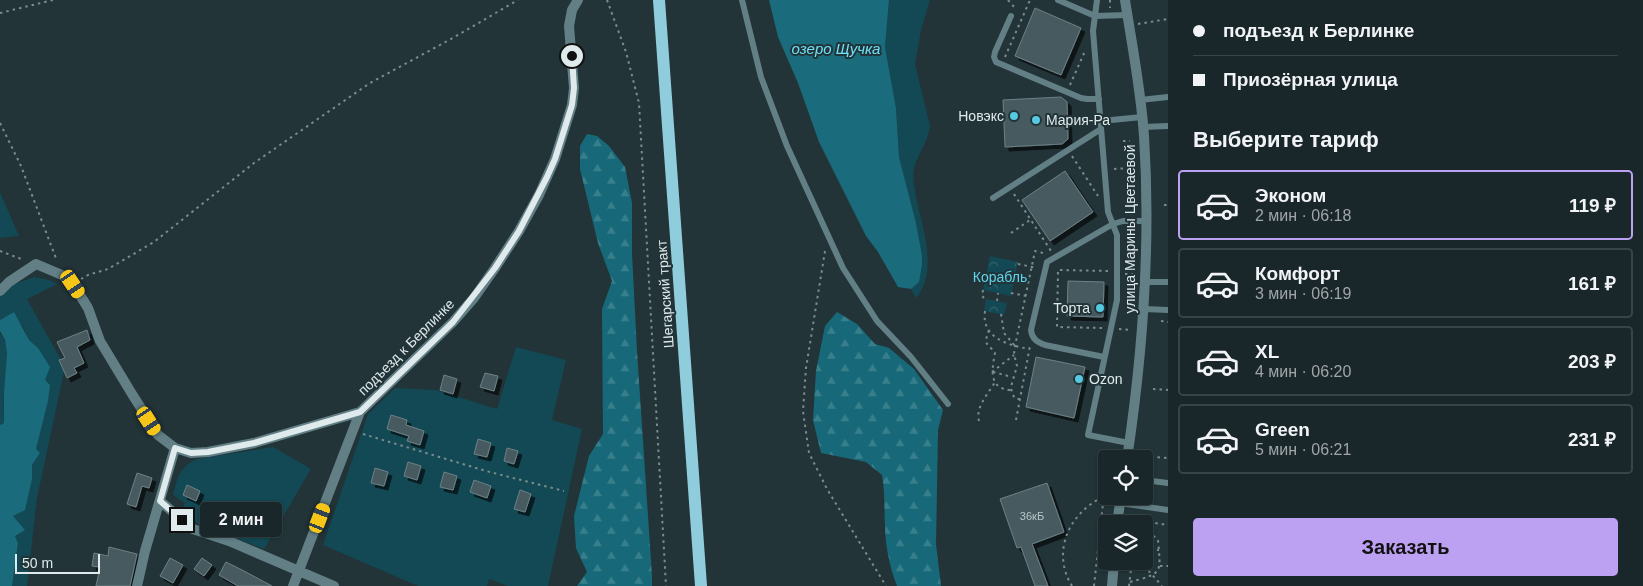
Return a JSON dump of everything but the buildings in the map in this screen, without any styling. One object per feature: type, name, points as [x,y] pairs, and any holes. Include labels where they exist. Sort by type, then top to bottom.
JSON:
[{"type":"main road","name":"Шегарский тракт","points":[[659,0],[701,586]]},
{"type":"street","name":"подъезд к Берлинке","points":[[360,412],[453,322],[474,298],[519,231],[539,195],[555,159],[572,105],[574,88],[569,26],[572,10],[578,0]]},
{"type":"street","name":"улица Марины Цветаевой","points":[[1125,0],[1140,100],[1145,220],[1144,310],[1128,450]]},
{"type":"street","points":[[0,291],[9,282],[36,264],[62,275],[73,284],[88,308],[100,342],[132,394],[158,435],[175,448],[191,453],[208,452],[254,443],[360,412]]},
{"type":"street","points":[[293,586],[360,412]]},
{"type":"street","points":[[137,586],[145,550],[175,448]]},
{"type":"street","points":[[160,501],[193,529],[299,570],[334,586]]},
{"type":"street","points":[[1112,586],[1113,570]]},
{"type":"lane","points":[[742,0],[761,78],[787,146],[842,268],[877,321],[911,357],[948,404]]},
{"type":"lane","points":[[1058,0],[1095,16],[1128,20]]},
{"type":"lane","points":[[1097,0],[1093,31],[1104,170],[1108,212],[1118,235],[1116,300],[1088,435],[1129,443]]},
{"type":"lane","points":[[1010,16],[994,57],[996,62],[1067,92],[1087,99],[1099,99]]},
{"type":"lane","points":[[1140,100],[1168,98]]},
{"type":"lane","points":[[1101,121],[1142,122],[1168,126]]},
{"type":"lane","points":[[994,198],[1101,128]]},
{"type":"lane","points":[[1104,358],[1045,345],[1036,342],[1032,336],[1031,330],[1047,262],[1113,224],[1123,221],[1145,220]]},
{"type":"lane","points":[[1145,282],[1168,282]]},
{"type":"lane","points":[[1144,310],[1168,310]]},
{"type":"lane","points":[[1153,481],[1168,483]]},
{"type":"lane","points":[[1144,505],[1168,510]]},
{"type":"path","points":[[0,13],[53,0]]},
{"type":"path","points":[[73,284],[88,275],[108,269],[154,242],[254,163],[370,83],[452,39],[518,0]]},
{"type":"path","points":[[607,0],[626,52],[639,103],[666,586]]},
{"type":"path","points":[[1001,65],[1030,0]]},
{"type":"path","points":[[1128,20],[1168,20]]},
{"type":"path","points":[[1067,92],[1086,48]]},
{"type":"path","points":[[0,124],[21,166],[62,275]]},
{"type":"path","points":[[1124,141],[1130,140]]},
{"type":"path","points":[[1068,150],[1108,212]]},
{"type":"path","points":[[1104,170],[1129,168]]},
{"type":"path","points":[[1010,188],[1055,257]]},
{"type":"path","points":[[1010,232],[1030,220]]},
{"type":"path","points":[[827,234],[805,377],[803,411],[809,453],[827,489],[886,586]]},
{"type":"path","points":[[1020,400],[1014,396],[1011,390],[1012,377],[1017,366],[1014,355],[1015,346],[1025,296],[1035,251],[1046,254],[1050,250]]},
{"type":"path","points":[[0,251],[36,264]]},
{"type":"path","points":[[1018,264],[1045,270]]},
{"type":"path","points":[[1117,272],[1058,270],[1057,327],[1132,330]]},
{"type":"path","points":[[983,290],[982,296],[986,300]]},
{"type":"path","points":[[996,301],[998,293]]},
{"type":"path","points":[[1012,294],[1038,299]]},
{"type":"path","points":[[985,312],[985,322],[989,330],[1000,341],[1029,349]]},
{"type":"path","points":[[1002,314],[1004,333],[1015,346]]},
{"type":"path","points":[[1161,321],[1168,322]]},
{"type":"path","points":[[989,330],[985,341],[986,345],[995,353],[992,372],[995,382],[1002,388],[1011,390]]},
{"type":"path","points":[[1016,420],[1032,336]]},
{"type":"path","points":[[992,372],[1014,355]]},
{"type":"path","points":[[992,372],[1012,377]]},
{"type":"path","points":[[979,420],[980,406],[995,382]]},
{"type":"path","points":[[1153,389],[1168,390]]},
{"type":"path","points":[[354,430],[383,441],[564,492]]},
{"type":"path","points":[[1153,457],[1168,458]]},
{"type":"path","points":[[1072,586],[1064,564],[1063,543],[1070,526],[1081,512],[1098,500]]},
{"type":"path","points":[[1094,586],[1102,505]]},
{"type":"path","points":[[1153,524],[1168,525]]},
{"type":"path","points":[[1130,582],[1153,576],[1160,566],[1158,540],[1153,535]]},
{"type":"path","points":[[1153,550],[1159,550]]},
{"type":"path","points":[[1160,566],[1168,566]]},
{"type":"path","points":[[1129,586],[1131,570]]},
{"type":"path","points":[[1148,570],[1162,586]]},
{"type":"green space","points":[[889,0],[930,0],[921,30],[915,64],[930,126],[913,172],[928,262],[927,275],[923,287],[916,298],[911,289],[919,282],[922,255],[899,157],[896,108],[885,47]]},
{"type":"green space","points":[[587,134],[597,136],[609,146],[625,167],[632,203],[632,254],[637,351],[652,586],[577,586],[587,572],[576,548],[574,516],[589,456],[603,434],[602,309],[612,281],[598,243],[580,169],[580,146]]},
{"type":"green space","points":[[0,192],[19,236],[0,238]]},
{"type":"green space","name":"Корабль","points":[[990,256],[1018,262],[1011,296],[983,290]]},
{"type":"green space","points":[[34,277],[57,284],[27,299],[65,367],[37,498],[27,586],[12,586],[18,543],[15,536],[13,516],[32,479],[32,465],[40,453],[36,449],[48,400],[38,348],[29,340],[22,325],[4,317],[0,320],[0,296],[9,286]]},
{"type":"green space","points":[[986,299],[1007,303],[1004,315],[984,311]]},
{"type":"green space","points":[[837,312],[857,324],[875,344],[889,348],[914,369],[943,410],[938,430],[936,544],[941,586],[897,586],[887,548],[882,475],[866,462],[821,453],[813,420],[816,371],[825,326]]},
{"type":"green space","points":[[0,333],[6,345],[7,361],[4,423],[0,425]]},
{"type":"green space","points":[[516,347],[566,360],[552,420],[582,429],[548,586],[508,586],[489,579],[487,586],[418,586],[323,545],[368,414],[395,388],[436,390],[497,409]]},
{"type":"green space","points":[[273,447],[311,469],[264,549],[197,523],[181,512],[185,503],[173,495],[180,473],[191,462],[197,459]]},
{"type":"water","name":"озеро Щучка","points":[[769,0],[889,0],[885,47],[896,108],[899,157],[922,255],[919,282],[911,289],[898,287],[878,252],[866,236],[819,142],[798,83],[778,37]]},
{"type":"water","points":[[14,312],[29,340],[38,348],[50,367],[45,380],[50,385],[36,449],[40,453],[32,465],[32,479],[25,510],[13,516],[25,530],[15,536],[18,543],[12,586],[0,586],[0,425],[4,423],[7,354],[5,340],[0,331],[0,320]]},
{"type":"place","name":"Новэкс","points":[[1014,116]]},
{"type":"place","name":"Мария-Ра","points":[[1036,120]]},
{"type":"place","name":"Торта","points":[[1100,308]]},
{"type":"place","name":"Ozon","points":[[1079,379]]},
{"type":"route","points":[[182,520],[160,501],[175,448],[191,453],[208,452],[254,443],[326,424],[360,412],[453,322],[474,298],[519,231],[539,195],[555,159],[572,105],[574,88],[572,56]]}]
